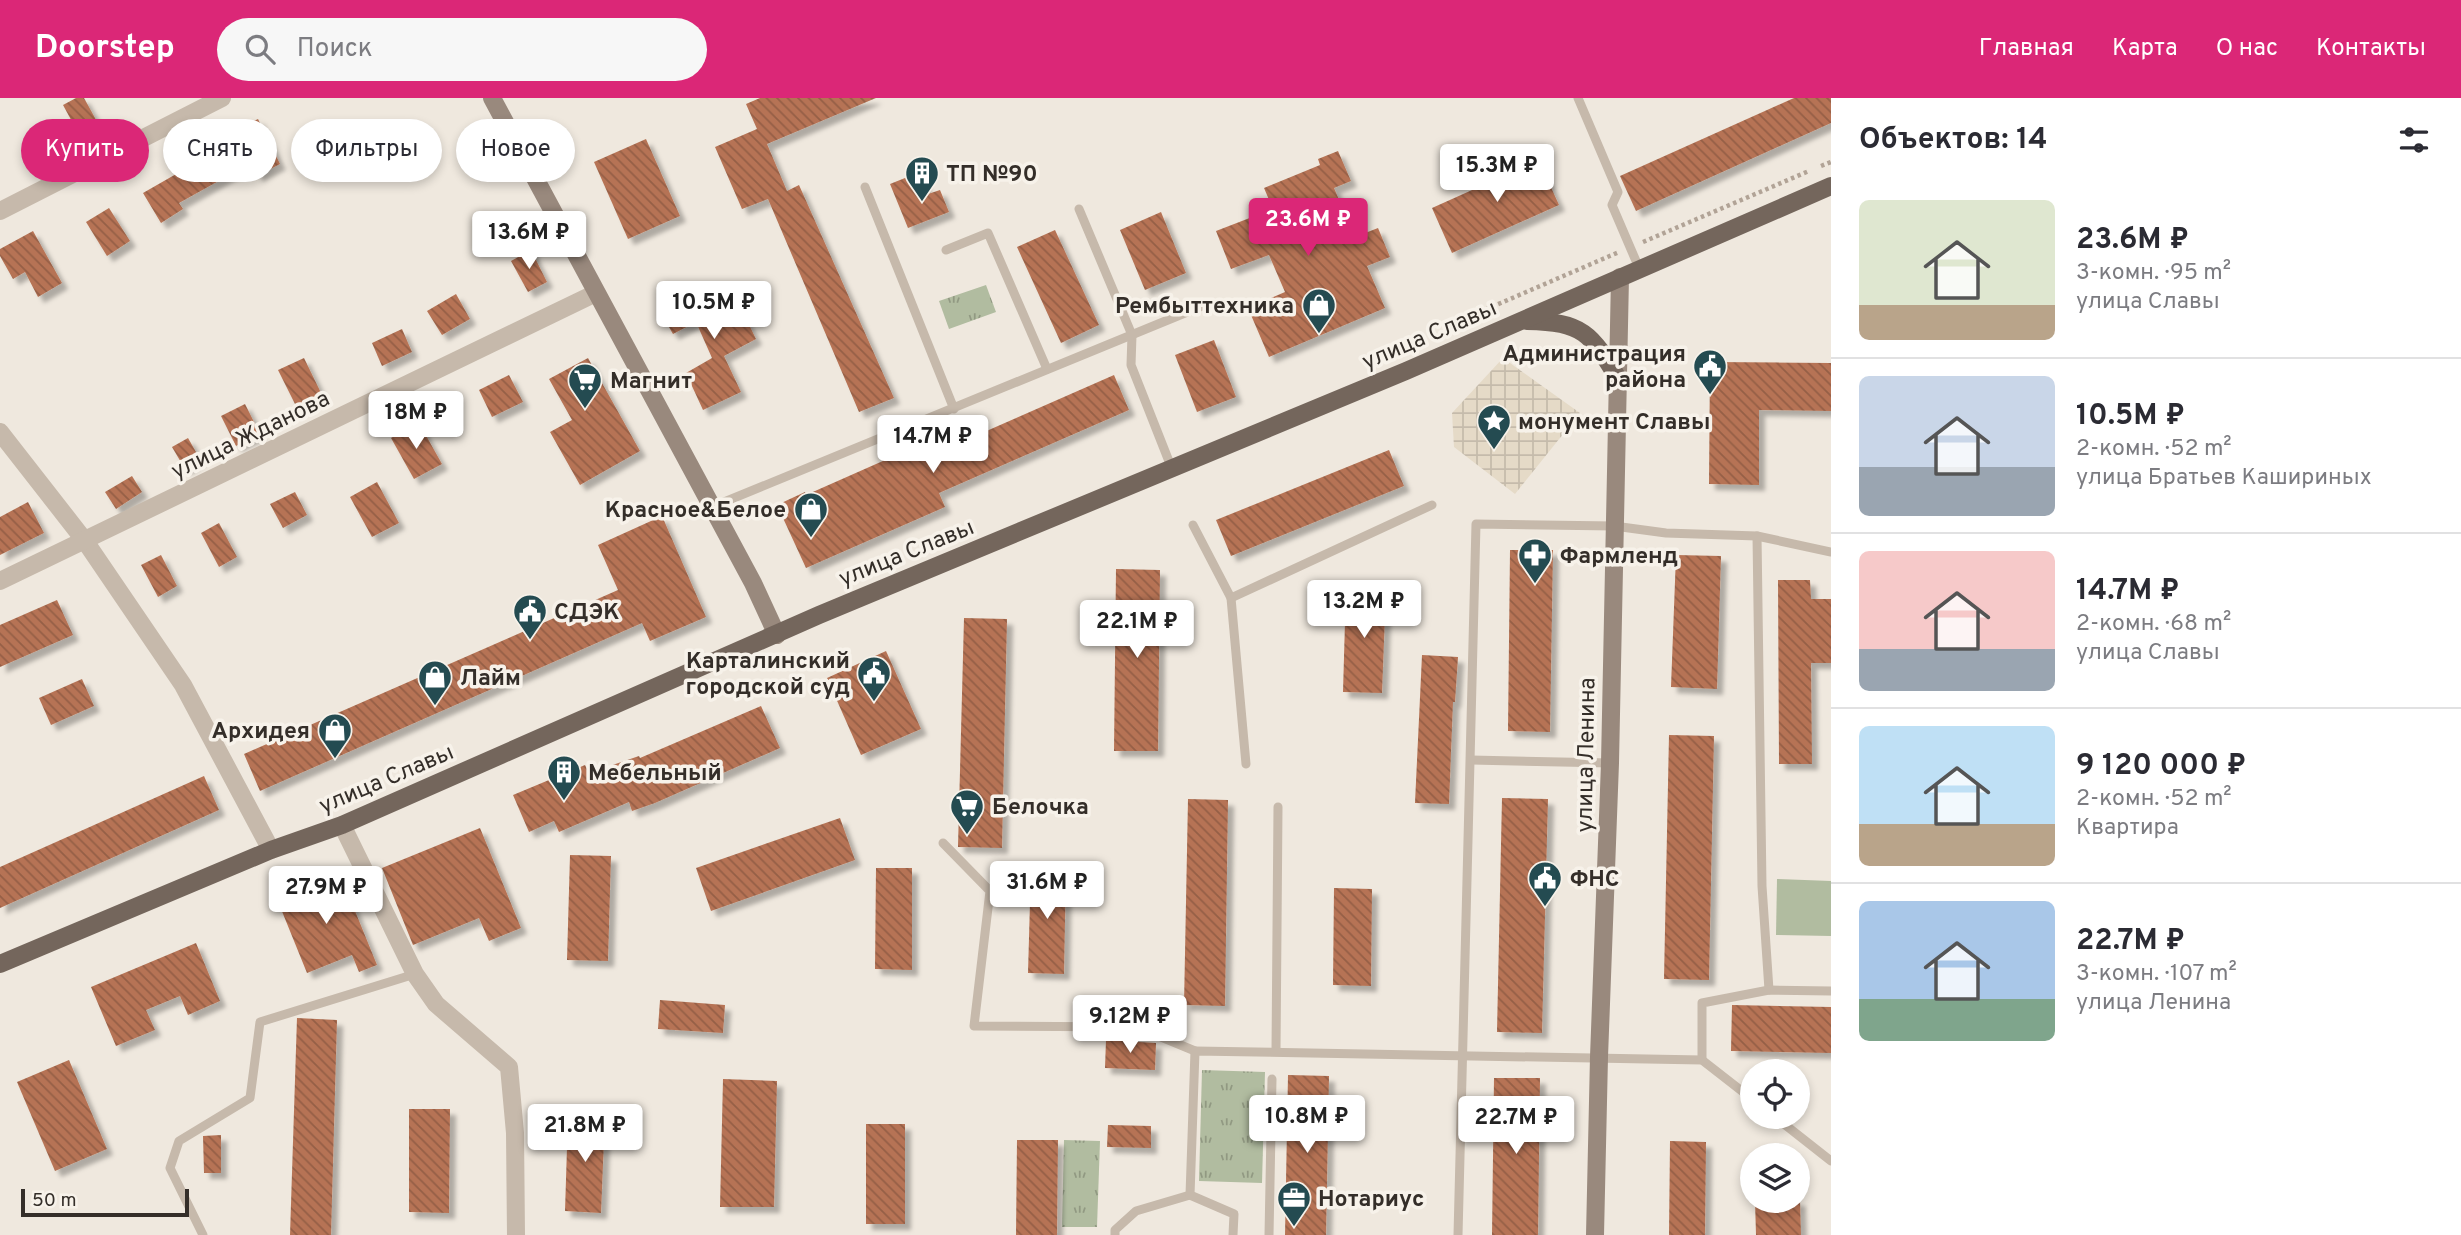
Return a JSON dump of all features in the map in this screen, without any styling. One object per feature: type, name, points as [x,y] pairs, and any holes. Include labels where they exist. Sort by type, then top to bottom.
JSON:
[{"type":"main road","name":"улица Славы","points":[[0,964],[271,850],[342,825],[819,615],[1172,469],[1831,186]]},
{"type":"main road","points":[[1520,321],[1555,322],[1575,328],[1598,345],[1619,380]]},
{"type":"street","points":[[0,211],[222,98]]},
{"type":"street","points":[[492,98],[710,508],[753,583],[777,635]]},
{"type":"street","name":"улица Ленина","points":[[1595,1235],[1610,763],[1620,277]]},
{"type":"street","name":"улица Жданова","points":[[0,581],[596,293]]},
{"type":"street","points":[[0,432],[85,541],[183,685],[271,850]]},
{"type":"street","points":[[342,825],[415,974],[436,1004],[509,1067],[515,1133],[516,1235]]},
{"type":"lane","points":[[1578,98],[1618,192],[1612,205],[1639,268]]},
{"type":"lane","points":[[865,187],[954,409]]},
{"type":"lane","points":[[1079,209],[1132,335],[1131,365],[1172,469]]},
{"type":"lane","points":[[946,250],[988,233],[1046,369]]},
{"type":"lane","points":[[710,508],[1202,306]]},
{"type":"lane","points":[[1231,598],[1432,505]]},
{"type":"lane","points":[[1458,1235],[1476,524],[1614,526],[1667,533],[1757,536],[1831,552]]},
{"type":"lane","points":[[1193,526],[1231,598],[1245,764]]},
{"type":"lane","points":[[1757,536],[1762,886],[1769,990]]},
{"type":"lane","points":[[1471,760],[1610,763]]},
{"type":"lane","points":[[1276,1051],[1278,807]]},
{"type":"lane","points":[[943,843],[990,891],[974,1026],[1137,1027],[1195,1051],[1599,1056],[1702,1060],[1740,1090]]},
{"type":"lane","points":[[203,1235],[170,1168],[179,1142],[250,1098],[260,1022],[415,974]]},
{"type":"lane","points":[[1702,1060],[1702,1003],[1769,990],[1831,991]]},
{"type":"lane","points":[[1190,1195],[1195,1051]]},
{"type":"lane","points":[[1269,1235],[1272,1079]]},
{"type":"lane","points":[[1790,1129],[1831,1161]]},
{"type":"lane","points":[[1115,1235],[1115,1230],[1136,1211],[1190,1195],[1234,1214],[1233,1235]]},
{"type":"path","points":[[1466,318],[1831,162]]},
{"type":"green space","points":[[986,285],[996,312],[949,329],[939,301]]},
{"type":"green space","points":[[1777,879],[1831,881],[1831,936],[1776,935]]},
{"type":"green space","points":[[1202,1070],[1265,1072],[1262,1183],[1199,1181]]},
{"type":"green space","points":[[1064,1140],[1100,1141],[1097,1227],[1062,1227]]},
{"type":"shaded area","points":[[1503,358],[1580,413],[1515,494],[1454,447],[1452,413]]},
{"type":"building","points":[[76,98],[84,98],[96,119],[71,119],[63,105]]},
{"type":"building","points":[[760,98],[876,98],[767,144],[787,191],[799,185],[894,398],[859,412],[768,199],[742,209],[715,147],[757,129],[746,104]]},
{"type":"building","points":[[1794,98],[1831,98],[1831,123],[1636,211],[1620,176]]},
{"type":"building","points":[[646,139],[680,216],[628,239],[594,162]]},
{"type":"building","points":[[1534,150],[1559,205],[1452,253],[1432,208],[1510,173],[1505,163]]},
{"type":"building","points":[[1338,151],[1351,181],[1334,188],[1355,237],[1378,228],[1390,257],[1367,266],[1385,308],[1269,357],[1248,308],[1285,292],[1269,255],[1231,269],[1216,231],[1273,209],[1264,188],[1320,165],[1318,159]]},
{"type":"building","name":"ТП №90","points":[[920,172],[928,194],[940,190],[949,212],[908,228],[890,184]]},
{"type":"building","points":[[163,182],[217,182],[179,203],[183,209],[161,223],[143,193]]},
{"type":"building","points":[[109,208],[130,241],[107,256],[86,222]]},
{"type":"building","points":[[1161,212],[1186,273],[1145,290],[1120,230]]},
{"type":"building","points":[[1055,230],[1099,325],[1061,343],[1017,247]]},
{"type":"building","points":[[33,231],[62,283],[38,297],[25,272],[13,279],[0,256],[0,249]]},
{"type":"building","points":[[531,250],[547,282],[528,292],[511,261]]},
{"type":"building","points":[[728,282],[756,339],[724,356],[741,392],[703,410],[686,373],[712,358],[696,322],[673,334],[662,315]]},
{"type":"building","points":[[456,294],[470,319],[442,335],[427,311]]},
{"type":"building","points":[[402,329],[412,352],[382,366],[372,343]]},
{"type":"building","points":[[1214,340],[1236,397],[1197,412],[1175,355]]},
{"type":"building","points":[[304,358],[322,395],[297,408],[278,370]]},
{"type":"building","points":[[588,358],[640,451],[580,485],[550,432],[572,420],[549,379]]},
{"type":"building","points":[[1710,362],[1831,363],[1831,411],[1759,410],[1759,485],[1709,484]]},
{"type":"building","points":[[509,375],[523,402],[492,417],[479,390]]},
{"type":"building","points":[[1114,375],[1129,410],[939,493],[945,507],[806,568],[777,505],[919,445],[925,458]]},
{"type":"building","points":[[245,404],[260,434],[236,446],[221,416]]},
{"type":"building","points":[[419,423],[442,464],[414,479],[391,438]]},
{"type":"building","points":[[188,438],[200,459],[185,469],[172,447]]},
{"type":"building","points":[[1389,450],[1404,486],[1231,556],[1216,520]]},
{"type":"building","points":[[132,476],[142,492],[116,509],[105,492]]},
{"type":"building","points":[[377,482],[399,523],[372,537],[350,497]]},
{"type":"building","points":[[295,492],[307,515],[283,528],[270,504]]},
{"type":"building","points":[[28,502],[44,533],[0,555],[0,517]]},
{"type":"building","points":[[662,516],[706,617],[650,641],[642,623],[260,791],[244,754],[618,590],[598,545]]},
{"type":"building","points":[[219,523],[237,557],[219,567],[201,533]]},
{"type":"building","points":[[1510,550],[1553,550],[1550,732],[1508,731]]},
{"type":"building","points":[[161,555],[177,586],[158,597],[141,565]]},
{"type":"building","points":[[1676,555],[1721,556],[1717,689],[1671,687]]},
{"type":"building","points":[[1116,569],[1160,570],[1158,751],[1114,751]]},
{"type":"building","points":[[1778,580],[1810,580],[1811,599],[1831,599],[1831,663],[1811,663],[1812,764],[1779,764]]},
{"type":"building","points":[[1346,587],[1386,589],[1382,693],[1343,692]]},
{"type":"building","points":[[57,600],[73,635],[0,667],[0,625]]},
{"type":"building","points":[[964,618],[1007,619],[1002,848],[958,847]]},
{"type":"building","name":"Карталинский городской суд","points":[[886,651],[921,729],[861,755],[827,678]]},
{"type":"building","points":[[1422,655],[1458,657],[1453,702],[1449,804],[1415,803]]},
{"type":"building","points":[[82,679],[94,706],[51,725],[39,698]]},
{"type":"building","points":[[761,706],[780,748],[632,811],[629,802],[559,832],[554,821],[529,832],[513,795],[585,765],[589,773],[639,756],[640,758]]},
{"type":"building","points":[[1669,735],[1714,736],[1709,980],[1664,979]]},
{"type":"building","points":[[204,776],[219,810],[0,908],[0,867]]},
{"type":"building","points":[[1502,798],[1548,799],[1542,1033],[1497,1032]]},
{"type":"building","points":[[1188,799],[1228,800],[1225,1006],[1184,1005]]},
{"type":"building","points":[[840,818],[855,860],[711,911],[696,868]]},
{"type":"building","points":[[480,828],[521,928],[489,941],[479,918],[413,945],[382,868]]},
{"type":"building","points":[[570,855],[611,856],[608,961],[567,960]]},
{"type":"building","points":[[1031,867],[1066,867],[1064,974],[1028,973]]},
{"type":"building","points":[[876,868],[912,868],[912,970],[875,969]]},
{"type":"building","points":[[340,874],[377,965],[359,972],[352,955],[307,973],[277,899]]},
{"type":"building","points":[[1334,888],[1372,889],[1371,986],[1333,985]]},
{"type":"building","points":[[196,943],[220,1001],[188,1015],[180,996],[146,1010],[155,1030],[116,1046],[91,987]]},
{"type":"building","points":[[660,1000],[725,1005],[723,1033],[658,1029]]},
{"type":"building","points":[[1732,1005],[1831,1007],[1831,1053],[1731,1051]]},
{"type":"building","points":[[297,1018],[337,1020],[331,1235],[290,1235]]},
{"type":"building","points":[[1106,1040],[1156,1043],[1155,1070],[1105,1068]]},
{"type":"building","points":[[69,1060],[107,1149],[55,1171],[17,1082]]},
{"type":"building","points":[[1288,1075],[1329,1076],[1326,1235],[1285,1235]]},
{"type":"building","points":[[1494,1078],[1540,1078],[1538,1235],[1492,1235]]},
{"type":"building","points":[[723,1079],[777,1081],[774,1207],[720,1207]]},
{"type":"building","points":[[409,1109],[450,1109],[449,1213],[409,1212]]},
{"type":"building","points":[[568,1115],[605,1116],[601,1213],[565,1211]]},
{"type":"building","points":[[866,1124],[905,1124],[905,1224],[866,1224]]},
{"type":"building","points":[[1108,1125],[1151,1126],[1151,1148],[1107,1147]]},
{"type":"building","points":[[221,1135],[221,1173],[204,1173],[203,1136]]},
{"type":"building","points":[[1017,1140],[1058,1140],[1057,1235],[1016,1235]]},
{"type":"building","points":[[1670,1141],[1706,1142],[1705,1235],[1669,1235]]},
{"type":"building","points":[[1755,1213],[1800,1213],[1801,1235],[1756,1235]]},
{"type":"place","name":"ТП №90","points":[[922,203]]},
{"type":"place","name":"Рембыттехника","points":[[1319,335]]},
{"type":"place","name":"Администрация района","points":[[1710,396]]},
{"type":"place","name":"Магнит","points":[[585,410]]},
{"type":"place","name":"монумент Славы","points":[[1494,451]]},
{"type":"place","name":"Красное&Белое","points":[[811,539]]},
{"type":"place","name":"Фармленд","points":[[1535,585]]},
{"type":"place","name":"СДЭК","points":[[530,641]]},
{"type":"place","name":"Карталинский городской суд","points":[[874,703]]},
{"type":"place","name":"Лайм","points":[[435,707]]},
{"type":"place","name":"Архидея","points":[[335,760]]},
{"type":"place","name":"Мебельный","points":[[564,802]]},
{"type":"place","name":"Белочка","points":[[967,836]]},
{"type":"place","name":"ФНС","points":[[1545,908]]},
{"type":"place","name":"Нотариус","points":[[1294,1228]]}]
